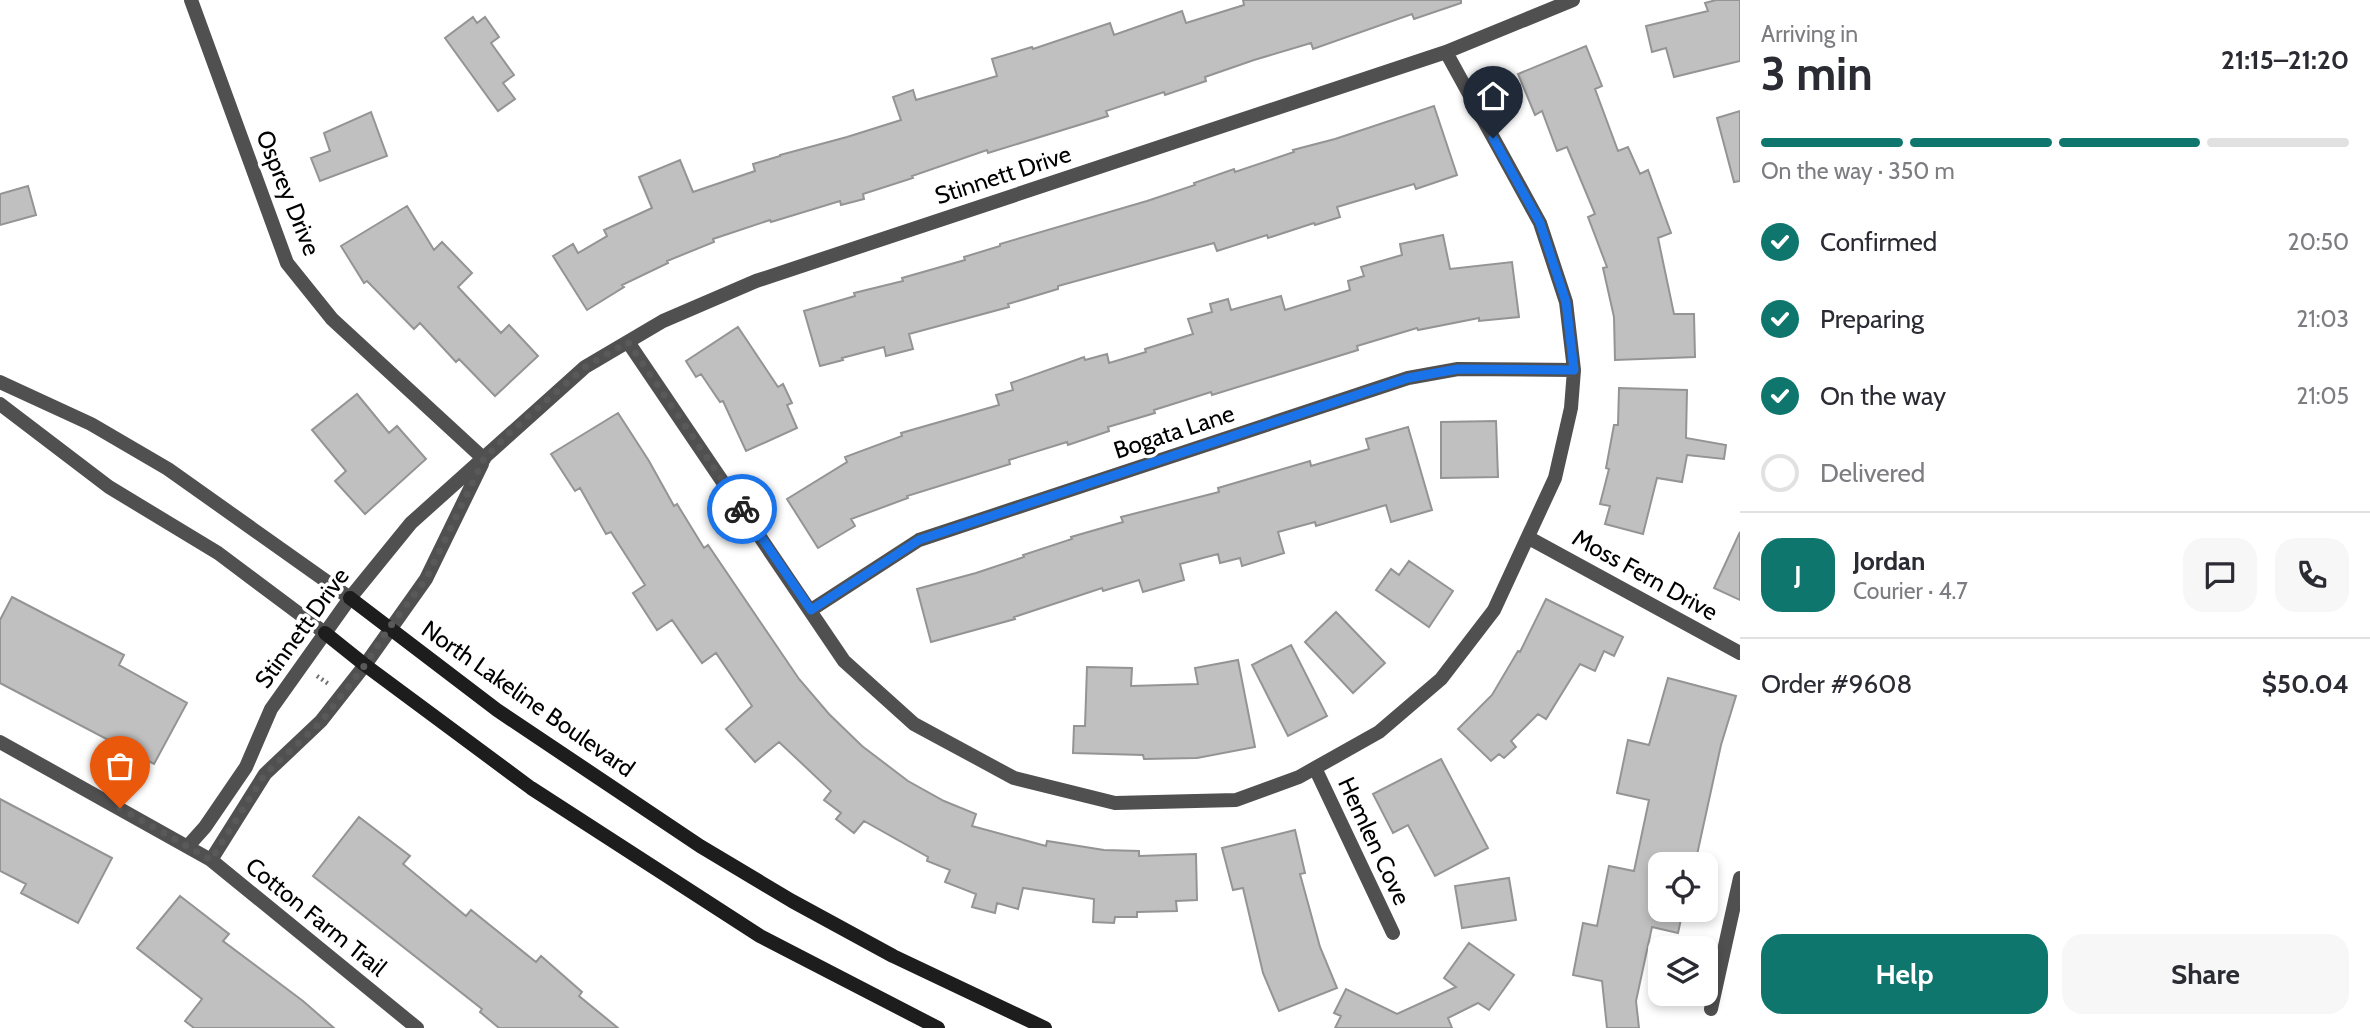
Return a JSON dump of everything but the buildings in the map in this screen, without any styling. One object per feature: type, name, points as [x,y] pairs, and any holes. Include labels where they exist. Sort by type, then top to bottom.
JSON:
[{"type":"main road","name":"North Lakeline Boulevard","points":[[350,598],[497,710],[700,846],[792,901],[893,956],[1045,1028]]},
{"type":"main road","points":[[325,633],[531,788],[760,936],[938,1028]]},
{"type":"street","name":"Osprey Drive","points":[[191,0],[287,263],[332,319],[484,459]]},
{"type":"street","name":"Stinnett Drive","points":[[188,846],[205,827],[246,767],[271,709],[350,598],[411,523],[585,367],[663,321],[756,281],[1446,52],[1573,0]]},
{"type":"street","points":[[628,342],[844,661],[914,724],[1014,778],[1115,803],[1236,800],[1299,777],[1379,732],[1441,680],[1494,610],[1555,478],[1571,408],[1574,370],[1566,302],[1540,223],[1446,52]]},
{"type":"street","name":"Bogata Lane","points":[[811,610],[919,540],[1408,378],[1458,369],[1574,370]]},
{"type":"street","name":"North Lakeline Boulevard","points":[[0,382],[91,424],[168,469],[350,598]]},
{"type":"street","points":[[0,404],[109,487],[218,553],[325,633]]},
{"type":"street","name":"Stinnett Drive","points":[[211,860],[265,774],[321,722],[426,579],[484,459]]},
{"type":"street","name":"Moss Fern Drive","points":[[1529,538],[1740,653]]},
{"type":"street","name":"Cotton Farm Trail","points":[[0,743],[211,860],[417,1028]]},
{"type":"street","name":"Hemlen Cove","points":[[1315,768],[1393,933]]},
{"type":"street","points":[[1711,1009],[1740,878]]},
{"type":"path","points":[[317,676],[330,685]]},
{"type":"way so far","points":[[120,808],[211,860],[265,774],[321,722],[426,579],[484,459],[510,432],[585,367],[628,342],[742,509]]},
{"type":"route","points":[[742,509],[811,610],[919,540],[1408,378],[1458,369],[1574,370],[1566,302],[1540,223],[1493,138]]}]
